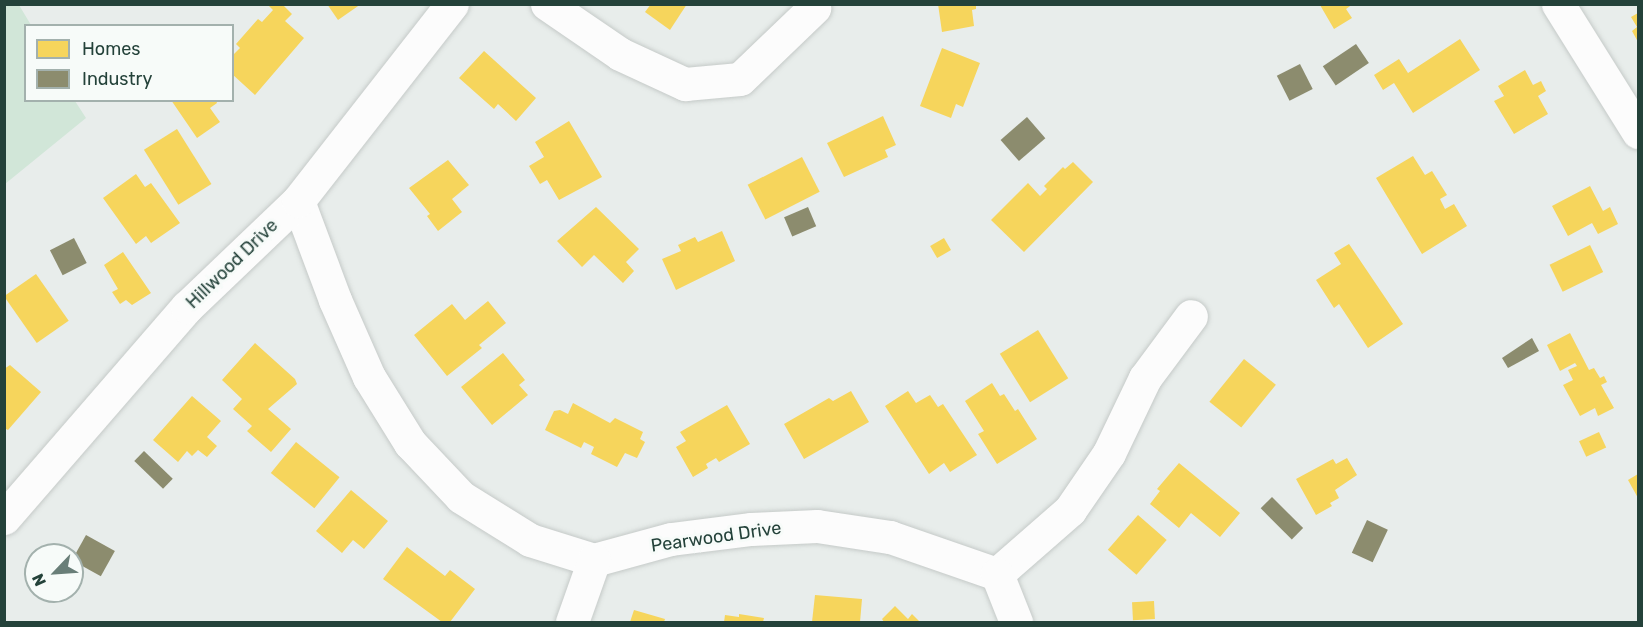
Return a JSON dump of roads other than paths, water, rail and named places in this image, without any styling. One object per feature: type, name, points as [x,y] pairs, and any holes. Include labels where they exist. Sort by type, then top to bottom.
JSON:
[{"type":"street","name":"Hillwood Drive","points":[[10,505],[187,307],[298,201],[452,4]]},
{"type":"street","points":[[547,4],[620,54],[685,84],[740,80],[814,8]]},
{"type":"street","points":[[1558,4],[1638,132]]},
{"type":"street","points":[[298,201],[335,300],[369,377],[410,443],[461,497],[530,540],[594,560],[572,622]]},
{"type":"street","points":[[1016,622],[997,574],[1070,510],[1109,453],[1145,378],[1191,315]]},
{"type":"street","name":"Pearwood Drive","points":[[594,560],[671,539],[752,529],[817,526],[890,537],[997,574]]}]
